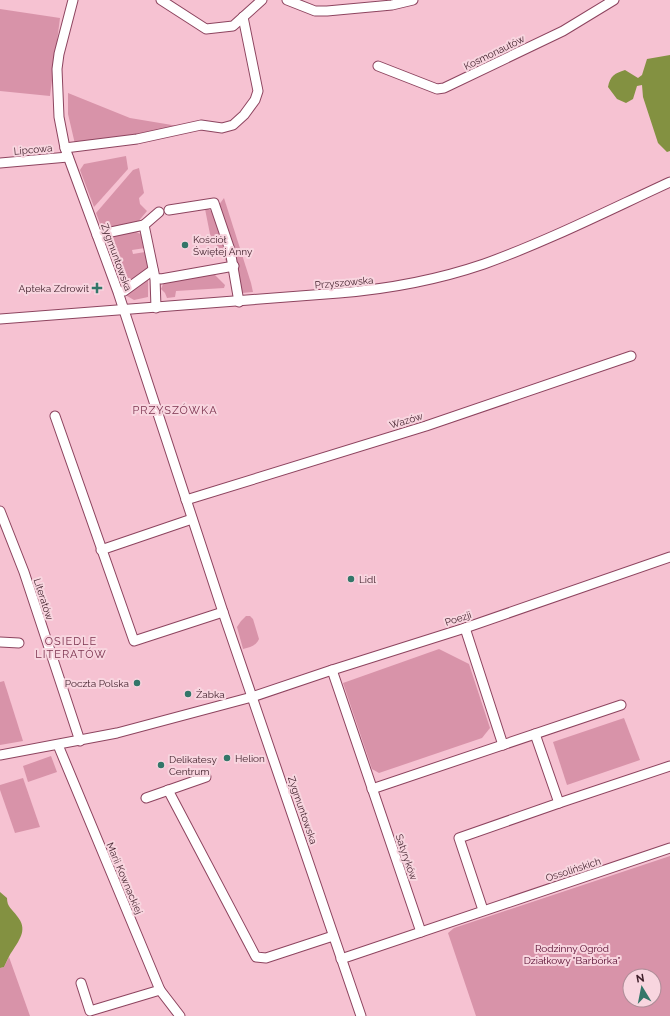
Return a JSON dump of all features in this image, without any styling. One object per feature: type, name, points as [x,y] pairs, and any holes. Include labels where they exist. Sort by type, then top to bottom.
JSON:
[{"type":"street","name":"Zygmuntowska","points":[[73,0],[59,54],[57,69],[59,117],[66,153],[124,310],[223,612],[361,1016]]},
{"type":"street","points":[[160,0],[206,29],[232,26],[262,0]]},
{"type":"street","points":[[287,0],[315,11],[392,5],[413,0]]},
{"type":"street","name":"Kosmonautów","points":[[378,66],[438,89],[444,88],[563,31],[614,0]]},
{"type":"street","name":"Lipcowa","points":[[0,163],[66,153],[201,125],[222,128],[233,125],[244,116],[255,100],[258,91],[243,17]]},
{"type":"street","name":"Przyszowska","points":[[0,319],[239,302],[381,289],[445,275],[483,264],[536,244],[670,182]]},
{"type":"street","points":[[169,210],[214,202],[234,266],[239,302]]},
{"type":"street","points":[[97,235],[144,225],[159,212]]},
{"type":"street","points":[[144,225],[154,274],[156,308]]},
{"type":"street","points":[[154,274],[161,279],[234,266]]},
{"type":"street","points":[[124,291],[154,274]]},
{"type":"street","name":"Wazów","points":[[186,500],[426,426],[631,356]]},
{"type":"street","points":[[55,416],[134,641],[223,612]]},
{"type":"street","name":"Literatów","points":[[0,511],[24,572],[80,740]]},
{"type":"street","points":[[101,550],[192,519]]},
{"type":"street","name":"Poezji","points":[[252,697],[465,628],[670,557]]},
{"type":"street","points":[[465,628],[503,744]]},
{"type":"street","points":[[0,642],[19,644]]},
{"type":"street","name":"Satyryków","points":[[332,670],[421,932]]},
{"type":"street","points":[[0,755],[117,733],[252,697]]},
{"type":"street","points":[[372,789],[621,705]]},
{"type":"street","points":[[535,734],[559,803]]},
{"type":"street","name":"Marii Kownackiej","points":[[58,745],[160,990],[180,1016]]},
{"type":"street","points":[[483,910],[459,838],[670,766]]},
{"type":"street","points":[[146,798],[206,776]]},
{"type":"street","points":[[168,790],[256,957],[266,958],[333,936]]},
{"type":"street","name":"Ossolińskich","points":[[341,959],[670,848]]},
{"type":"street","points":[[81,983],[90,1011],[160,990]]},
{"type":"green space","points":[[0,9],[60,18],[50,96],[0,91]]},
{"type":"green space","points":[[68,93],[130,118],[184,127],[141,135],[75,144],[68,114]]},
{"type":"green space","points":[[126,156],[128,169],[94,207],[80,170],[84,164]]},
{"type":"green space","points":[[139,168],[144,193],[139,198],[140,204],[147,211],[137,223],[102,229],[96,213],[133,170]]},
{"type":"green space","points":[[224,198],[253,292],[242,293],[218,206]]},
{"type":"green space","points":[[205,209],[213,212],[229,261],[227,262],[218,250],[215,238],[211,239]]},
{"type":"green space","points":[[136,232],[143,235],[145,248],[132,250],[133,254],[145,252],[149,271],[129,284],[111,236]]},
{"type":"green space","points":[[213,273],[225,285],[224,288],[176,291],[175,297],[167,298],[161,289],[164,282]]},
{"type":"green space","points":[[148,277],[148,297],[134,300],[127,296],[127,293]]},
{"type":"green space","points":[[246,616],[250,616],[253,619],[259,639],[254,645],[243,649],[237,627]]},
{"type":"green space","points":[[439,649],[469,664],[490,728],[482,738],[379,773],[372,769],[343,683]]},
{"type":"green space","points":[[4,681],[23,741],[0,745],[0,682]]},
{"type":"green space","points":[[624,718],[640,760],[567,785],[553,742]]},
{"type":"green space","points":[[51,756],[57,772],[28,782],[23,766]]},
{"type":"green space","points":[[23,778],[40,827],[15,833],[0,790],[0,785]]},
{"type":"green space","name":"Rodzinny Ogród Działkowy \"Barbórka\"","points":[[670,856],[670,1016],[476,1016],[448,933],[454,928]]},
{"type":"green space","points":[[9,957],[30,1016],[0,1016],[0,968],[4,967]]},
{"type":"shaded area","points":[[670,55],[670,151],[667,152],[658,143],[643,97],[642,85],[637,86],[633,99],[626,103],[617,99],[608,87],[612,78],[618,72],[625,70],[638,78],[642,75],[647,59]]},
{"type":"shaded area","points":[[0,892],[7,898],[9,906],[20,921],[22,925],[22,934],[4,967],[0,968]]},
{"type":"place","name":"Kościół Świętej Anny","points":[[185,245]]},
{"type":"place","name":"Apteka Zdrowit","points":[[97,288]]},
{"type":"place","name":"Lidl","points":[[351,579]]},
{"type":"place","name":"Poczta Polska","points":[[137,683]]},
{"type":"place","name":"Żabka","points":[[188,694]]},
{"type":"place","name":"Helion","points":[[227,758]]},
{"type":"place","name":"Delikatesy Centrum","points":[[161,765]]},
{"type":"district","name":"PRZYSZÓWKA","points":[[175,410]]},
{"type":"district","name":"OSIEDLE LITERATÓW","points":[[71,647]]}]
